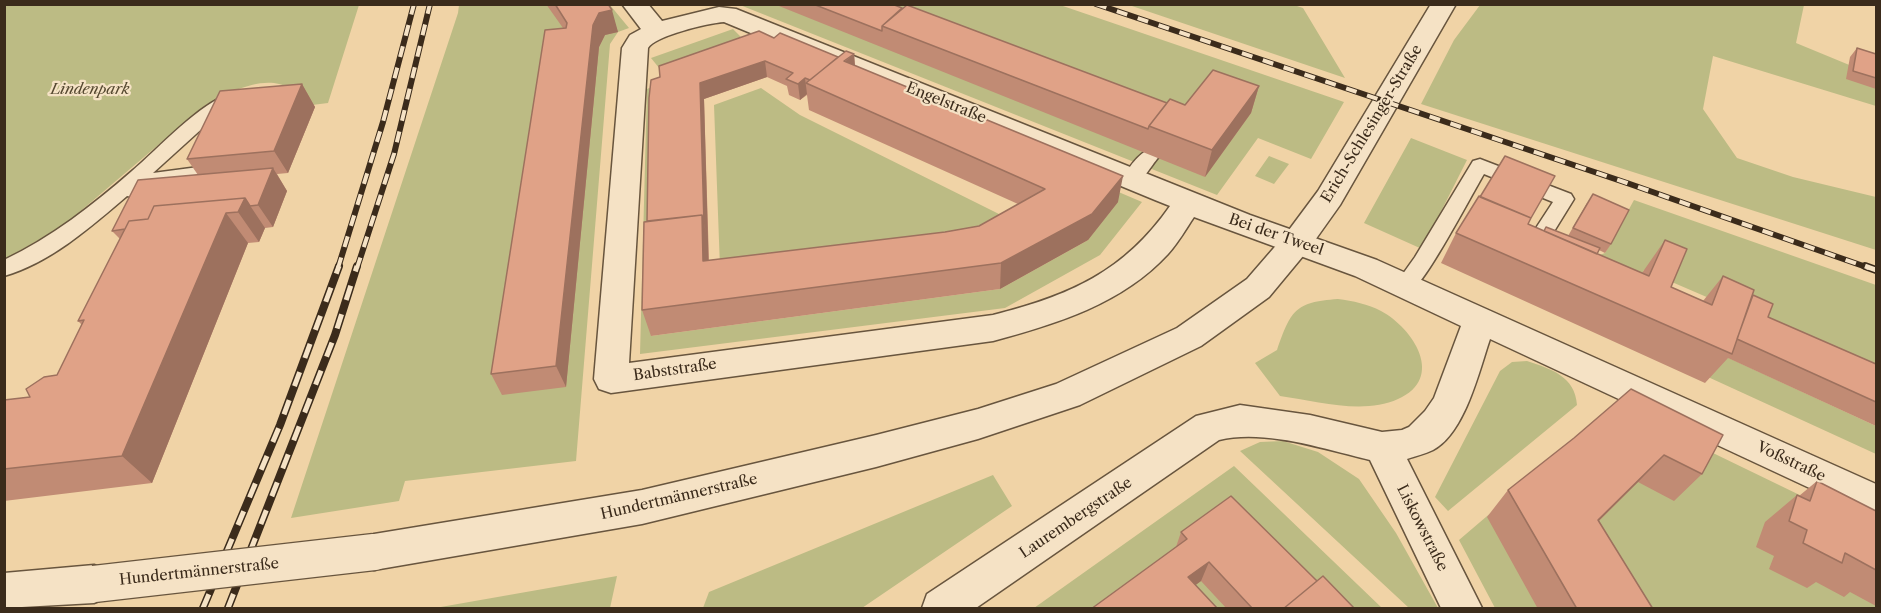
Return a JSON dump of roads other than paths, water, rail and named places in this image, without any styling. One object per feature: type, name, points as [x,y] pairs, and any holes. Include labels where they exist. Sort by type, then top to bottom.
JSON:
[{"type":"street","points":[[634,4],[657,33]]},
{"type":"street","name":"Erich-Schlesinger-Straße","points":[[1297,242],[1329,198],[1444,4]]},
{"type":"street","name":"Babststraße","points":[[695,11],[640,40],[633,58],[611,379],[993,328],[1057,309],[1128,272],[1157,246],[1189,202]]},
{"type":"street","name":"Engelstraße","points":[[695,11],[727,14],[1189,202]]},
{"type":"street","name":"Bei der Tweel","points":[[1189,202],[1350,261],[1705,423]]},
{"type":"street","name":"Hundertmännerstraße","points":[[4,592],[374,552],[642,507],[876,452],[978,424],[1056,398],[1118,372],[1189,337],[1258,288],[1297,242]]},
{"type":"street","points":[[1382,448],[1422,438],[1438,422],[1450,403],[1480,319]]},
{"type":"street","name":"Laurembergstraße","points":[[942,609],[1209,427],[1240,420],[1310,430],[1382,448]]},
{"type":"street","name":"Voßstraße","points":[[1705,423],[1876,502]]},
{"type":"street","name":"Liskowstraße","points":[[1382,448],[1462,609]]},
{"type":"lane","points":[[4,269],[29,259],[64,237],[211,111],[253,90]]},
{"type":"lane","points":[[1131,178],[1150,154]]},
{"type":"lane","points":[[1405,285],[1422,262],[1480,165],[1564,199],[1546,228]]},
{"type":"lane","points":[[93,212],[160,177],[206,172]]},
{"type":"railway","points":[[338,268],[383,122],[414,4]]},
{"type":"railway","points":[[357,268],[394,154],[430,4]]},
{"type":"railway","points":[[1096,4],[1627,183],[1869,268]]},
{"type":"railway","points":[[203,608],[280,425],[339,266]]},
{"type":"railway","points":[[228,608],[335,335],[357,266]]},
{"type":"railway","points":[[1865,266],[1876,270]]},
{"type":"park label","name":"Lindenpark","points":[[90,90]]}]
